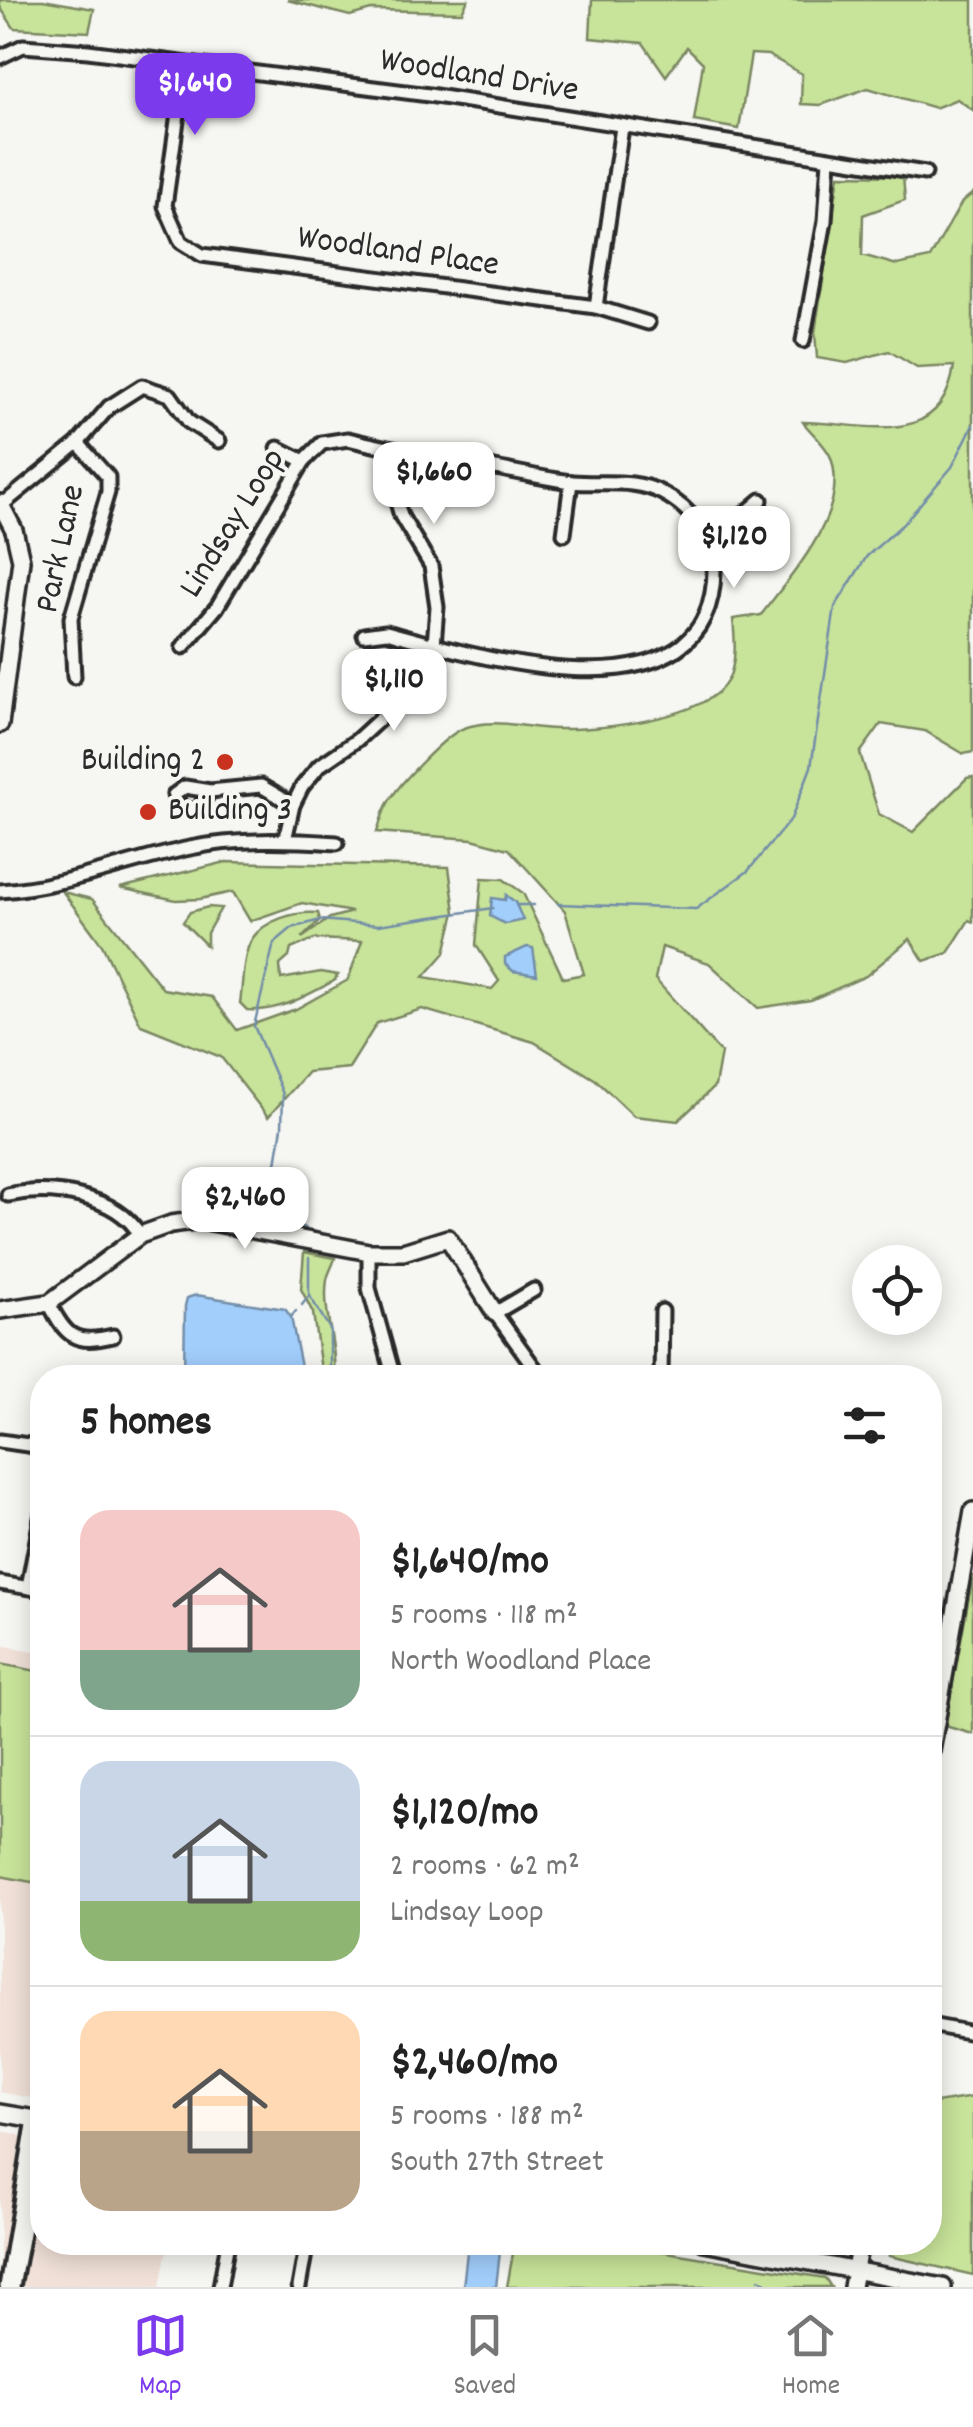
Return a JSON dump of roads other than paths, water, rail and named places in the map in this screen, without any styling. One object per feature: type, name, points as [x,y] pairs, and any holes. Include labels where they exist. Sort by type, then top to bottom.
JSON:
[{"type":"street","name":"Woodland Drive","points":[[0,57],[23,46],[88,51],[429,95],[925,173]]},
{"type":"street","name":"Woodland Place","points":[[185,64],[165,206],[182,242],[202,255],[596,307],[648,324]]},
{"type":"street","points":[[596,307],[622,127]]},
{"type":"street","points":[[803,341],[825,222],[829,159]]},
{"type":"street","points":[[0,724],[21,560],[14,530],[1,504],[78,444],[109,407],[142,386],[170,395],[189,422],[219,441]]},
{"type":"street","name":"Lindsay Loop","points":[[183,646],[217,607],[304,461],[322,442],[348,439],[571,482],[640,484],[681,505],[708,535]]},
{"type":"street","name":"Park Lane","points":[[74,677],[71,618],[108,492],[108,477],[78,444]]},
{"type":"street","points":[[278,448],[304,461]]},
{"type":"street","points":[[285,840],[293,805],[302,787],[320,766],[357,740],[405,696],[434,645],[437,607],[431,566],[401,516],[392,485],[394,450]]},
{"type":"street","points":[[564,534],[571,482]]},
{"type":"street","points":[[364,636],[386,632],[520,665],[559,668],[632,667],[662,658],[698,627],[707,610],[714,588],[708,535],[761,500]]},
{"type":"street","points":[[210,791],[261,786],[293,805]]},
{"type":"street","points":[[0,890],[33,888],[194,847],[285,840],[337,843]]},
{"type":"street","points":[[8,1195],[31,1190],[96,1201],[120,1210],[140,1234]]},
{"type":"street","points":[[0,1310],[49,1304],[140,1234],[171,1224],[201,1220],[369,1252],[403,1252],[448,1238],[532,1365]]},
{"type":"street","points":[[369,1252],[369,1288],[390,1365]]},
{"type":"street","points":[[495,1314],[534,1290]]},
{"type":"street","points":[[49,1304],[62,1328],[74,1337],[92,1341],[113,1336]]},
{"type":"street","points":[[661,1365],[662,1311]]},
{"type":"street","points":[[0,1441],[30,1445]]},
{"type":"street","points":[[942,1688],[973,1510]]},
{"type":"street","points":[[965,1556],[973,1538]]},
{"type":"street","points":[[0,1582],[28,1587],[30,1576]]},
{"type":"street","points":[[942,2027],[973,2033]]},
{"type":"street","points":[[0,2113],[30,2120]]},
{"type":"street","points":[[10,2287],[30,2174]]},
{"type":"street","points":[[220,2287],[226,2255]]},
{"type":"street","points":[[299,2287],[305,2255]]},
{"type":"street","points":[[757,2255],[854,2279],[943,2287]]},
{"type":"water","points":[[506,895],[515,902],[523,920],[505,924],[490,916],[492,898],[505,900]]},
{"type":"water","points":[[533,948],[537,975],[513,971],[505,964],[505,957]]},
{"type":"water","points":[[196,1295],[285,1309],[291,1317],[301,1365],[184,1365],[187,1298]]},
{"type":"water","points":[[467,2255],[500,2255],[496,2287],[463,2287]]},
{"type":"waterway","points":[[558,904],[696,909],[748,871],[791,819],[811,767],[835,607],[867,556],[903,524],[952,467],[973,425]]},
{"type":"waterway","points":[[516,905],[534,905]]},
{"type":"waterway","points":[[306,1229],[281,1215],[272,1188],[283,1094],[254,1026],[274,943],[292,928],[320,920],[378,925],[493,908]]},
{"type":"waterway","points":[[309,1258],[309,1295],[330,1329],[330,1365]]},
{"type":"waterway","points":[[302,1305],[308,1297]]},
{"type":"waterway","points":[[291,1317],[296,1311]]},
{"type":"waterway","points":[[759,2279],[773,2287]]},
{"type":"place","name":"Building 2","points":[[225,762]]},
{"type":"place","name":"Building 3","points":[[148,812]]}]
